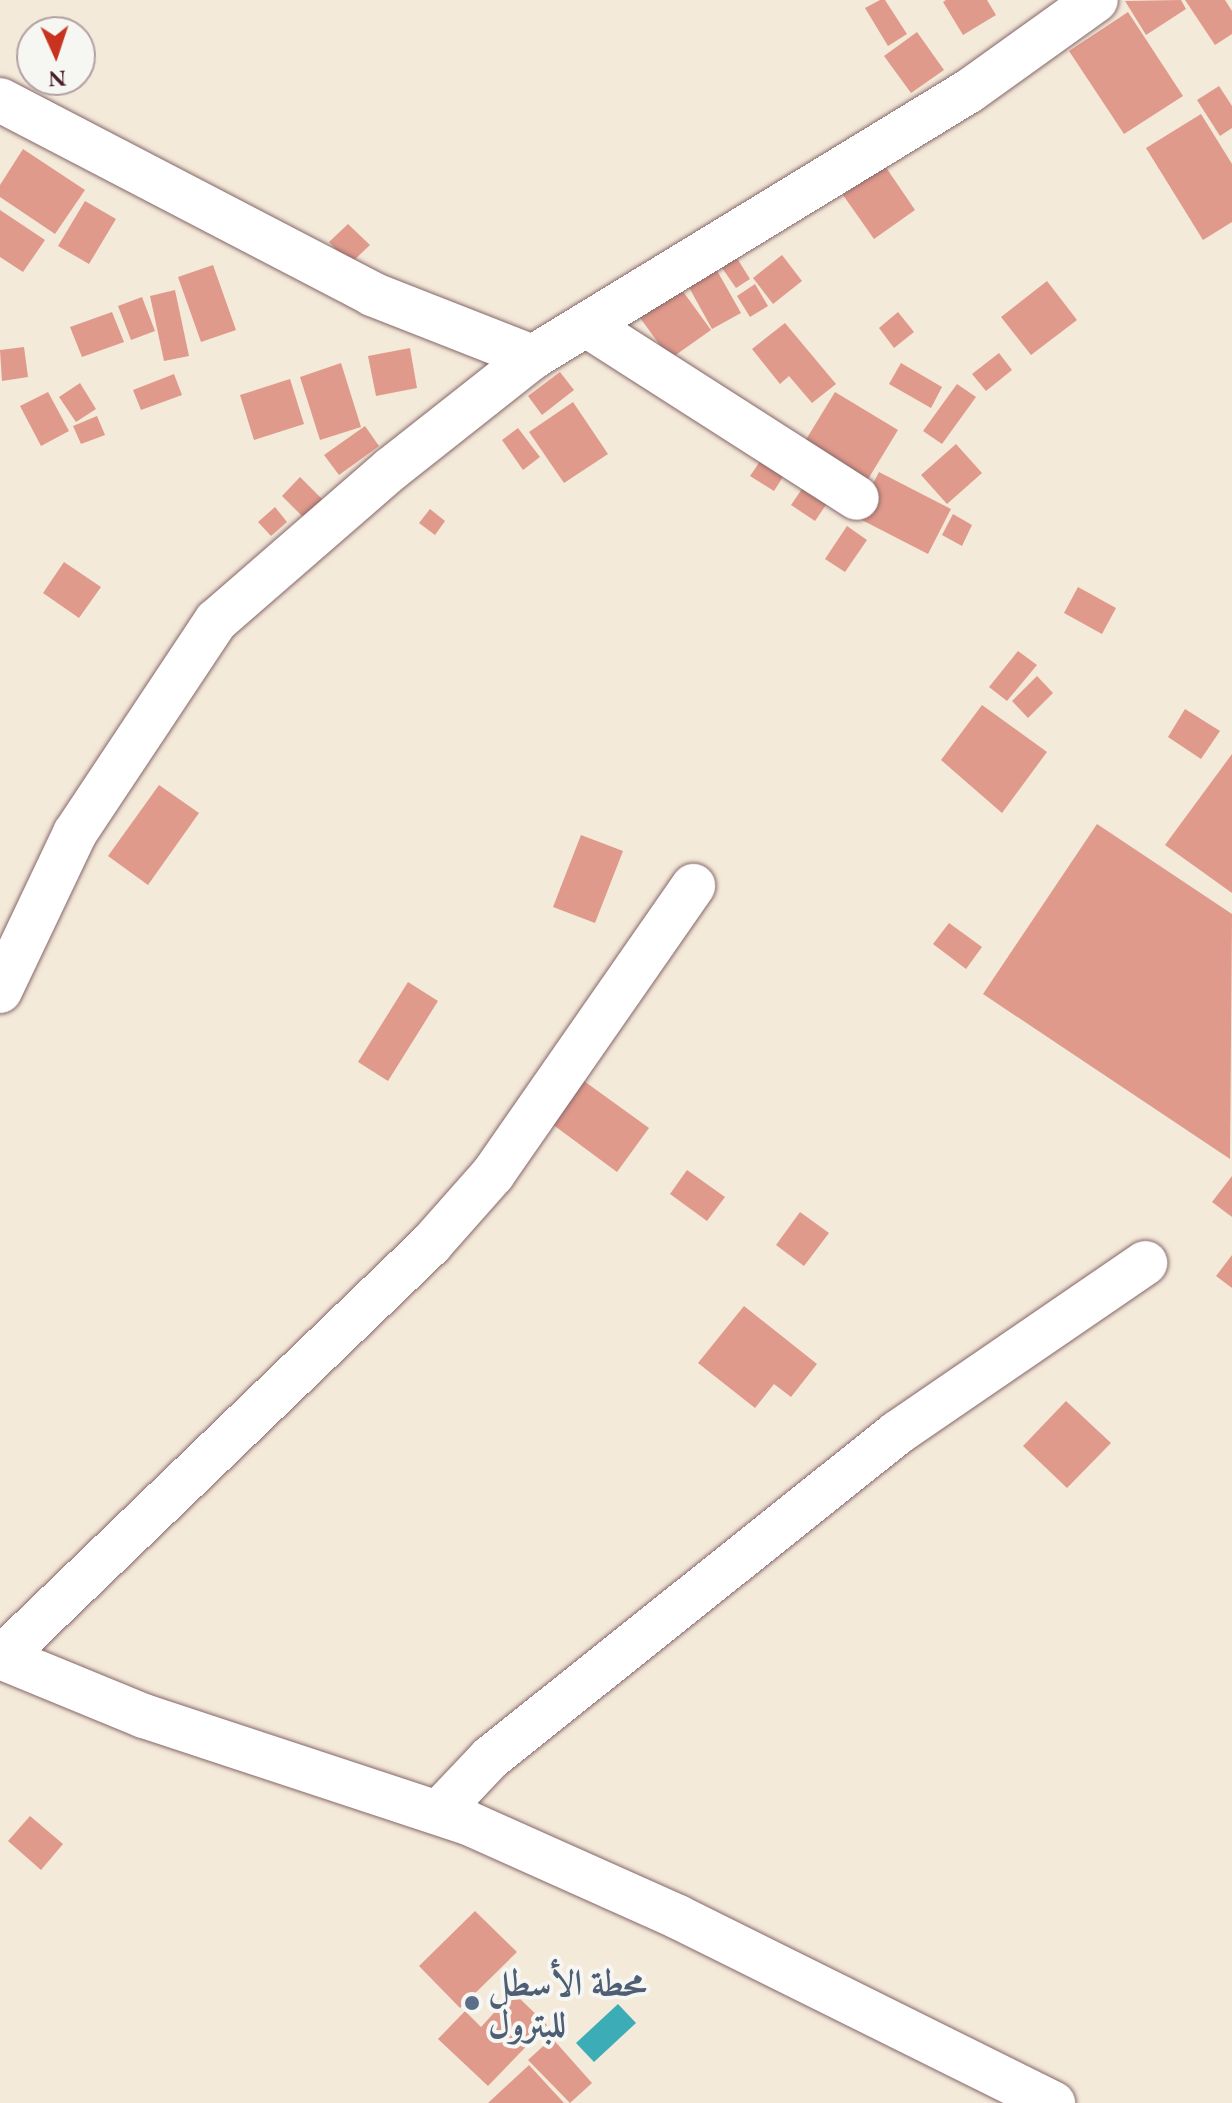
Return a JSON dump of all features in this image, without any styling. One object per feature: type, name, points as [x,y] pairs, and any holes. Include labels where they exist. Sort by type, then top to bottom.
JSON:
[{"type":"street","points":[[0,991],[75,833],[216,621],[391,469],[533,357],[969,91],[1096,0]]},
{"type":"street","points":[[0,100],[372,294],[533,357]]},
{"type":"street","points":[[588,326],[857,498]]},
{"type":"street","points":[[693,886],[493,1174],[431,1244],[0,1657],[144,1716],[439,1812],[678,1917],[1053,2103]]},
{"type":"street","points":[[439,1812],[490,1758],[897,1433],[1145,1263]]},
{"type":"water","points":[[618,2004],[636,2023],[594,2062],[576,2043]]},
{"type":"building","points":[[885,0],[907,34],[888,46],[865,8]]},
{"type":"building","points":[[987,0],[996,15],[963,35],[943,2]]},
{"type":"building","points":[[1181,0],[1186,9],[1146,35],[1125,1]]},
{"type":"building","points":[[1185,0],[1225,0],[1232,11],[1232,34],[1215,45]]},
{"type":"building","points":[[1128,12],[1183,96],[1124,134],[1069,51]]},
{"type":"building","points":[[917,32],[944,70],[911,93],[884,56]]},
{"type":"building","points":[[1219,86],[1232,106],[1232,128],[1220,136],[1197,100]]},
{"type":"building","points":[[1201,114],[1232,164],[1232,222],[1203,240],[1146,148]]},
{"type":"building","points":[[23,149],[85,190],[55,234],[0,197],[0,185]]},
{"type":"building","points":[[885,166],[915,210],[874,239],[843,195]]},
{"type":"building","points":[[85,201],[116,219],[89,264],[58,246]]},
{"type":"building","points":[[0,210],[45,240],[23,272],[0,257]]},
{"type":"building","points":[[348,224],[370,245],[350,264],[329,242]]},
{"type":"building","points":[[735,255],[750,279],[736,288],[720,265]]},
{"type":"building","points":[[782,255],[802,281],[773,304],[753,278]]},
{"type":"building","points":[[213,265],[236,330],[201,342],[178,277]]},
{"type":"building","points":[[715,267],[741,313],[712,329],[686,282]]},
{"type":"building","points":[[1047,281],[1077,320],[1031,355],[1001,317]]},
{"type":"building","points":[[755,284],[768,306],[750,317],[737,296]]},
{"type":"building","points":[[679,286],[711,330],[670,359],[638,315]]},
{"type":"building","points":[[175,290],[189,356],[164,361],[150,296]]},
{"type":"building","points":[[142,297],[155,331],[131,340],[118,306]]},
{"type":"building","points":[[112,312],[124,342],[82,357],[70,327]]},
{"type":"building","points":[[898,312],[914,332],[894,348],[879,328]]},
{"type":"building","points":[[785,323],[836,384],[812,403],[789,376],[780,384],[752,349]]},
{"type":"building","points":[[24,347],[28,377],[2,381],[0,350]]},
{"type":"building","points":[[410,348],[417,388],[376,396],[368,356]]},
{"type":"building","points":[[999,353],[1012,370],[986,391],[972,374]]},
{"type":"building","points":[[341,363],[361,427],[320,440],[300,377]]},
{"type":"building","points":[[901,363],[942,387],[931,408],[889,384]]},
{"type":"building","points":[[560,372],[574,390],[542,415],[528,396]]},
{"type":"building","points":[[174,374],[182,395],[141,410],[133,390]]},
{"type":"building","points":[[290,379],[304,424],[254,440],[240,395]]},
{"type":"building","points":[[80,383],[96,409],[76,422],[59,397]]},
{"type":"building","points":[[957,384],[976,397],[942,444],[923,431]]},
{"type":"building","points":[[48,392],[69,431],[41,446],[20,406]]},
{"type":"building","points":[[835,392],[898,430],[862,489],[799,451]]},
{"type":"building","points":[[573,402],[608,454],[564,483],[529,432]]},
{"type":"building","points":[[97,416],[105,435],[81,444],[73,426]]},
{"type":"building","points":[[365,426],[379,446],[339,475],[324,455]]},
{"type":"building","points":[[518,428],[540,457],[523,470],[502,440]]},
{"type":"building","points":[[956,444],[982,473],[947,504],[921,475]]},
{"type":"building","points":[[763,457],[786,472],[774,491],[750,476]]},
{"type":"building","points":[[879,472],[951,509],[928,554],[856,517]]},
{"type":"building","points":[[300,477],[323,500],[304,518],[282,496]]},
{"type":"building","points":[[806,483],[830,499],[815,521],[791,505]]},
{"type":"building","points":[[275,507],[287,522],[271,536],[258,522]]},
{"type":"building","points":[[430,509],[445,521],[435,535],[419,523]]},
{"type":"building","points":[[953,514],[972,525],[962,546],[942,535]]},
{"type":"building","points":[[847,526],[867,540],[845,572],[825,559]]},
{"type":"building","points":[[64,562],[101,587],[79,618],[43,593]]},
{"type":"building","points":[[1078,587],[1116,608],[1102,634],[1064,613]]},
{"type":"building","points":[[1018,651],[1037,665],[1007,701],[989,687]]},
{"type":"building","points":[[1037,676],[1053,693],[1028,718],[1012,701]]},
{"type":"building","points":[[982,705],[1047,752],[1002,813],[941,760]]},
{"type":"building","points":[[1185,709],[1220,731],[1201,759],[1168,737]]},
{"type":"building","points":[[1232,754],[1232,893],[1165,845]]},
{"type":"building","points":[[159,785],[199,813],[148,885],[108,856]]},
{"type":"building","points":[[1097,824],[1232,914],[1230,1159],[983,994]]},
{"type":"building","points":[[581,835],[623,851],[595,923],[553,907]]},
{"type":"building","points":[[949,923],[982,947],[966,969],[933,944]]},
{"type":"building","points":[[408,982],[438,1001],[388,1081],[358,1062]]},
{"type":"building","points":[[584,1081],[649,1128],[617,1172],[552,1124]]},
{"type":"building","points":[[687,1170],[725,1197],[707,1221],[670,1194]]},
{"type":"building","points":[[1232,1176],[1232,1217],[1212,1202]]},
{"type":"building","points":[[800,1212],[829,1233],[804,1266],[776,1245]]},
{"type":"building","points":[[1232,1255],[1232,1288],[1216,1276]]},
{"type":"building","points":[[744,1306],[817,1364],[791,1397],[774,1384],[755,1408],[698,1363]]},
{"type":"building","points":[[1066,1401],[1111,1443],[1067,1488],[1023,1446]]},
{"type":"building","points":[[30,1816],[63,1844],[41,1870],[8,1841]]},
{"type":"building","points":[[475,1911],[517,1952],[460,2008],[419,1966]]},
{"type":"building","points":[[513,1992],[547,2025],[488,2086],[438,2039],[465,2011],[481,2027]]},
{"type":"building","points":[[552,2038],[592,2083],[570,2103],[528,2060]]},
{"type":"building","points":[[529,2065],[564,2103],[488,2103]]},
{"type":"place","name":"محطة الأسطل للبترول","points":[[472,2003]]}]
